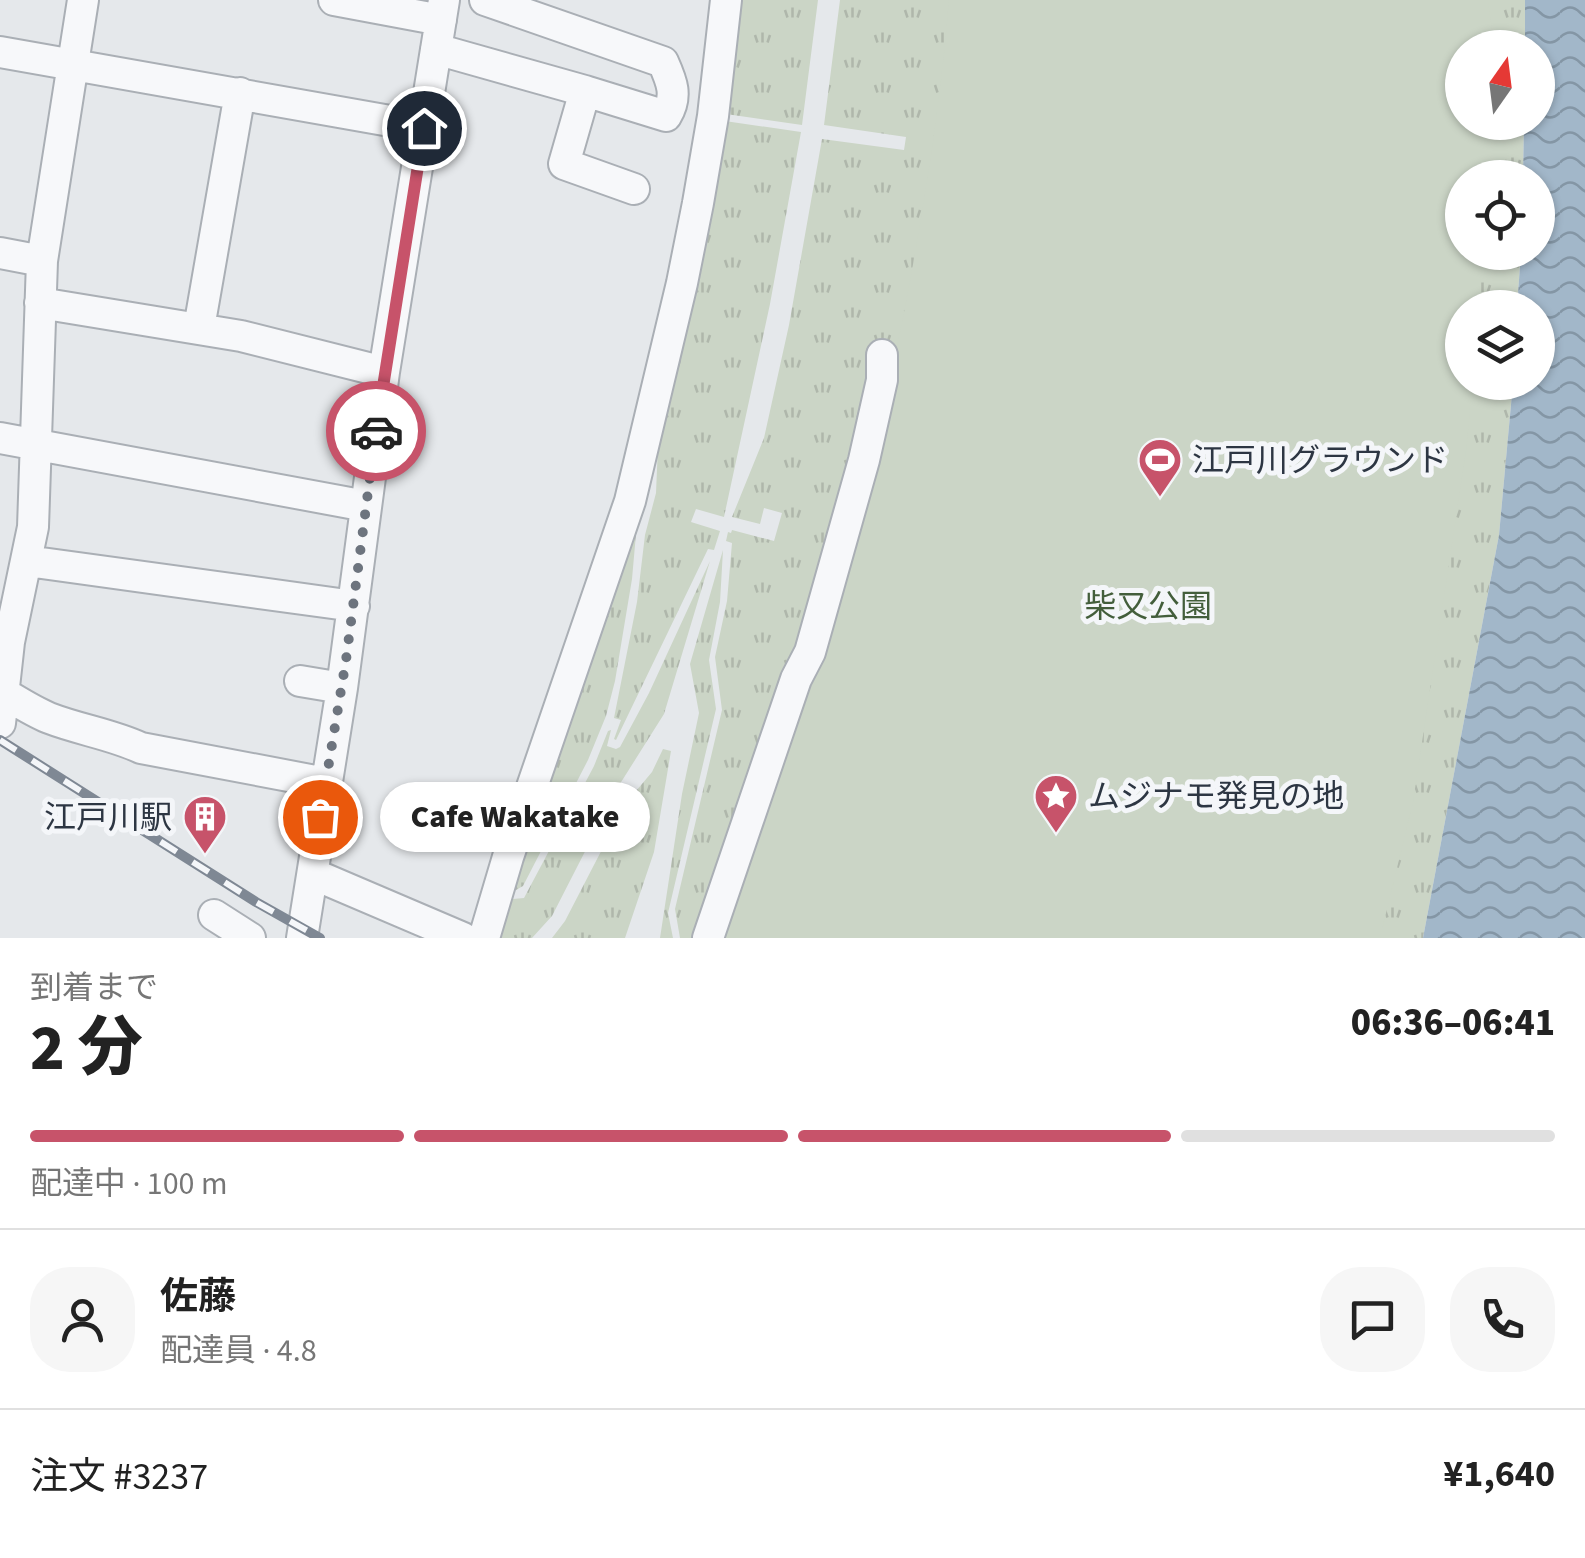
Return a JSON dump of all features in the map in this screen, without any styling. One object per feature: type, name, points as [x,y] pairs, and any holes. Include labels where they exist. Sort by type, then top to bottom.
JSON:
[{"type":"street","points":[[84,0],[42,261],[34,527],[9,642],[2,703],[117,736],[141,748],[326,782]]},
{"type":"street","points":[[334,0],[440,23],[584,91],[666,116],[671,108],[673,84],[663,62],[484,0]]},
{"type":"street","points":[[484,938],[630,501],[682,283],[713,116],[726,0]]},
{"type":"street","points":[[302,938],[354,606],[384,372],[440,23]]},
{"type":"street","points":[[0,52],[424,128]]},
{"type":"street","points":[[584,91],[564,164],[634,189]]},
{"type":"street","points":[[199,328],[240,93]]},
{"type":"street","points":[[671,108],[713,116]]},
{"type":"street","points":[[0,253],[42,261]]},
{"type":"street","points":[[40,302],[241,336],[384,372]]},
{"type":"street","points":[[708,938],[796,679],[810,652],[864,460],[882,380],[882,355]]},
{"type":"street","points":[[0,438],[366,506]]},
{"type":"street","points":[[27,561],[354,606]]},
{"type":"street","points":[[300,681],[342,688]]},
{"type":"street","points":[[313,874],[463,938]]},
{"type":"street","points":[[214,915],[250,938]]},
{"type":"green space","points":[[733,0],[818,0],[802,125],[719,113]]},
{"type":"green space","name":"江戸川グラウンド","points":[[840,0],[1525,0],[1525,30],[1445,30],[1445,140],[1524,140],[1523,160],[1445,160],[1445,270],[1520,270],[1518,290],[1445,290],[1445,400],[1511,400],[1499,535],[1423,938],[680,938],[675,909],[722,710],[715,657],[727,601],[732,543],[726,541],[728,532],[774,541],[782,513],[764,508],[760,524],[732,517],[764,438],[789,325],[822,139],[904,150],[906,137],[824,125]]},
{"type":"green space","name":"江戸川グラウンド","points":[[949,0],[1488,0],[1492,30],[1445,30],[1445,140],[1492,140],[1490,160],[1445,160],[1445,270],[1481,270],[1480,290],[1445,290],[1445,400],[1471,400],[1467,444],[1413,802],[1380,938],[719,938],[893,367],[940,92]]},
{"type":"green space","points":[[718,120],[801,132],[770,304],[724,517],[696,509],[691,522],[720,531],[714,550],[708,549],[616,740],[621,720],[614,718],[637,602],[645,535],[656,493],[658,445]]},
{"type":"green space","points":[[651,445],[648,495],[636,534],[632,579],[606,716],[588,760],[523,886],[509,888]]},
{"type":"green space","points":[[723,550],[720,602],[709,660],[716,709],[668,913],[673,938],[660,938],[699,713],[690,664]]},
{"type":"green space","points":[[710,561],[664,714],[618,787],[552,916],[532,938],[497,938],[513,899],[524,898],[594,766],[608,731],[611,730],[607,746],[620,747]]},
{"type":"green space","points":[[663,749],[671,751],[654,852],[625,938],[552,938],[565,921],[626,803],[652,772]]},
{"type":"water","points":[[1525,0],[1585,0],[1585,938],[1423,938],[1499,535],[1511,400],[1555,400],[1555,290],[1518,290],[1520,270],[1555,270],[1555,160],[1523,160],[1524,140],[1555,140],[1555,30],[1525,30]]},
{"type":"railway","points":[[0,740],[256,902],[320,938]]},
{"type":"way so far","points":[[320,817],[346,660],[376,431]]},
{"type":"place","name":"江戸川グラウンド","points":[[1160,498]]},
{"type":"place","name":"Cafe Wakatake","points":[[320,817]]},
{"type":"place","name":"ムジナモ発見の地","points":[[1056,834]]},
{"type":"place","name":"江戸川駅","points":[[205,855]]},
{"type":"route","points":[[376,431],[424,128]]},
{"type":"park label","name":"柴又公園","points":[[1148,606]]}]
